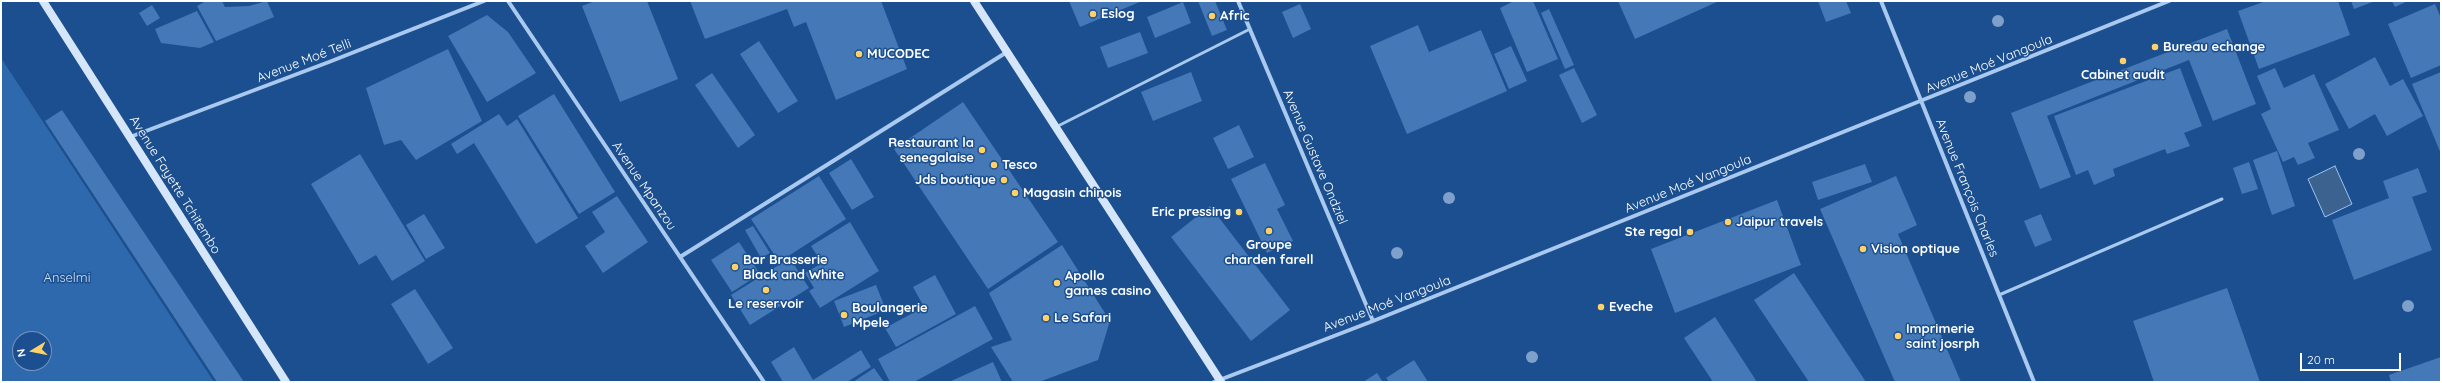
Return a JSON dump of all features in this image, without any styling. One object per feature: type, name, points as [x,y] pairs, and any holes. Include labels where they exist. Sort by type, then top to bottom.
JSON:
[{"type":"main road","name":"Avenue Fayette Tchitembo","points":[[43,1],[286,382]]},
{"type":"main road","points":[[974,1],[1218,381]]},
{"type":"street","name":"Avenue Moé Telli","points":[[130,136],[329,62],[484,1]]},
{"type":"street","name":"Avenue Mpanzou","points":[[508,1],[764,382]]},
{"type":"street","name":"Avenue Gustave Ondziel","points":[[1238,1],[1373,321]]},
{"type":"street","name":"Avenue François Charles","points":[[1881,1],[2034,382]]},
{"type":"street","name":"Avenue Moé Vangoula","points":[[1218,381],[1373,321],[1922,102],[2169,1]]},
{"type":"street","points":[[680,257],[1007,52]]},
{"type":"lane","points":[[1056,127],[1250,29]]},
{"type":"lane","points":[[1999,295],[2222,200]]},
{"type":"green space","name":"Anselmi","points":[[1,58],[214,382],[1,382]]},
{"type":"shaded area","points":[[2335,166],[2352,204],[2325,217],[2308,179]]},
{"type":"building","points":[[206,1],[222,1],[225,7],[249,6],[267,1],[274,17],[216,41],[197,6]]},
{"type":"building","points":[[595,1],[647,1],[678,79],[620,102],[582,6]]},
{"type":"building","name":"MUCODEC","points":[[690,1],[881,1],[907,69],[836,100],[806,22],[794,27],[787,9],[705,39]]},
{"type":"building","name":"Eslog","points":[[1069,1],[1142,1],[1080,27]]},
{"type":"building","name":"Afric","points":[[1198,1],[1215,1],[1227,30],[1212,36]]},
{"type":"building","points":[[1514,1],[1533,1],[1558,59],[1527,72],[1500,8]]},
{"type":"building","points":[[1618,1],[1719,1],[1635,39]]},
{"type":"building","points":[[1818,1],[1846,1],[1851,13],[1826,22]]},
{"type":"building","points":[[2266,1],[2338,1],[2350,35],[2259,69],[2238,11]]},
{"type":"building","points":[[2351,1],[2375,1],[2354,9]]},
{"type":"building","points":[[2392,1],[2408,1],[2395,7]]},
{"type":"building","points":[[1183,2],[1191,23],[1155,38],[1147,17]]},
{"type":"building","points":[[1300,4],[1311,29],[1293,38],[1282,12]]},
{"type":"building","points":[[2435,4],[2441,18],[2441,65],[2411,78],[2388,24]]},
{"type":"building","points":[[152,5],[160,18],[147,26],[139,13]]},
{"type":"building","points":[[1549,9],[1574,65],[1565,69],[1541,13]]},
{"type":"building","points":[[197,11],[214,42],[200,48],[161,43],[155,29]]},
{"type":"building","points":[[487,15],[508,32],[536,73],[487,102],[448,36]]},
{"type":"building","points":[[1418,25],[1429,52],[1481,30],[1507,91],[1407,134],[1370,46]]},
{"type":"building","points":[[2227,29],[2256,104],[2213,121],[2189,60],[2047,116],[2071,177],[2040,189],[2011,113]]},
{"type":"building","points":[[1140,32],[1148,53],[1108,68],[1100,47]]},
{"type":"building","points":[[759,41],[798,101],[778,113],[740,54]]},
{"type":"building","points":[[1511,46],[1527,81],[1509,89],[1494,54]]},
{"type":"building","points":[[448,49],[482,121],[416,160],[401,140],[384,145],[366,88]]},
{"type":"building","points":[[2375,57],[2390,86],[2403,79],[2423,116],[2387,136],[2375,114],[2349,129],[2325,84]]},
{"type":"building","points":[[1574,68],[1597,115],[1582,123],[1559,75]]},
{"type":"building","points":[[2180,68],[2202,126],[2184,133],[2190,146],[2167,154],[2165,149],[2113,169],[2115,176],[2094,185],[2088,170],[2076,175],[2054,116]]},
{"type":"building","points":[[2275,68],[2284,88],[2314,74],[2339,130],[2308,143],[2315,158],[2298,165],[2294,157],[2283,162],[2261,114],[2271,109],[2257,76]]},
{"type":"building","points":[[1191,72],[1202,101],[1153,121],[1141,92]]},
{"type":"building","points":[[2441,72],[2441,154],[2412,84]]},
{"type":"building","points":[[712,73],[755,135],[738,148],[695,85]]},
{"type":"building","points":[[554,94],[615,192],[579,214],[518,116]]},
{"type":"building","points":[[963,102],[1058,242],[988,289],[894,149]]},
{"type":"building","points":[[62,110],[244,382],[217,382],[45,121]]},
{"type":"building","points":[[499,114],[507,126],[517,119],[578,218],[536,244],[474,143],[457,154],[451,144]]},
{"type":"building","points":[[1239,125],[1254,157],[1228,169],[1213,138]]},
{"type":"building","points":[[2277,151],[2295,206],[2272,215],[2253,160]]},
{"type":"building","points":[[360,154],[425,261],[392,281],[376,255],[359,265],[311,184]]},
{"type":"building","points":[[851,159],[874,197],[852,210],[829,173]]},
{"type":"building","points":[[2249,162],[2258,189],[2242,194],[2233,168]]},
{"type":"building","points":[[1265,163],[1285,205],[1277,209],[1293,241],[1267,253],[1231,179]]},
{"type":"building","points":[[1865,164],[1872,182],[1818,200],[1812,182]]},
{"type":"building","points":[[2418,168],[2427,192],[2412,197],[2432,250],[2354,280],[2332,220],[2389,198],[2383,181]]},
{"type":"building","points":[[819,176],[846,219],[779,262],[751,219]]},
{"type":"building","points":[[1896,176],[1917,225],[1898,234],[1961,382],[1895,382],[1820,209]]},
{"type":"building","points":[[617,196],[648,242],[603,273],[585,246],[605,232],[592,212]]},
{"type":"building","points":[[1777,200],[1801,265],[1675,313],[1651,249]]},
{"type":"building","points":[[1210,206],[1290,310],[1251,341],[1171,237]]},
{"type":"building","points":[[424,214],[445,248],[426,259],[406,225]]},
{"type":"building","points":[[2041,214],[2052,240],[2035,247],[2024,221]]},
{"type":"building","points":[[850,222],[879,271],[820,308],[809,291],[814,288],[805,273],[822,263],[811,246]]},
{"type":"building","points":[[753,226],[770,253],[761,258],[745,230]]},
{"type":"building","name":"Bar Brasserie Black and White","points":[[739,242],[760,274],[732,292],[711,260]]},
{"type":"building","points":[[1062,245],[1110,321],[1098,360],[1039,382],[1013,382],[991,347],[1012,340],[989,293]]},
{"type":"building","points":[[790,258],[809,288],[750,325],[731,295]]},
{"type":"building","points":[[1794,273],[1866,382],[1809,382],[1754,300]]},
{"type":"building","points":[[935,275],[956,314],[896,347],[885,328],[924,307],[913,287]]},
{"type":"building","points":[[876,285],[886,310],[844,327],[834,301]]},
{"type":"building","points":[[2227,288],[2260,382],[2154,382],[2133,321]]},
{"type":"building","points":[[415,289],[453,348],[428,364],[391,304]]},
{"type":"building","points":[[975,306],[993,339],[914,382],[890,382],[878,359]]},
{"type":"building","points":[[1715,317],[1757,382],[1713,382],[1684,338]]},
{"type":"building","points":[[794,347],[813,380],[861,350],[871,367],[847,382],[783,382],[771,362]]},
{"type":"building","points":[[2441,357],[2441,382],[2391,382],[2389,375]]},
{"type":"building","points":[[1414,360],[1428,382],[1389,382],[1386,378]]},
{"type":"building","points":[[993,362],[1002,382],[949,382]]},
{"type":"building","points":[[874,368],[884,382],[853,382]]},
{"type":"building","points":[[1377,373],[1383,382],[1363,382]]},
{"type":"place","name":"Eslog","points":[[1093,14]]},
{"type":"place","name":"Afric","points":[[1212,16]]},
{"type":"place","name":"Bureau echange","points":[[2155,47]]},
{"type":"place","name":"MUCODEC","points":[[859,54]]},
{"type":"place","name":"Cabinet audit","points":[[2123,61]]},
{"type":"place","name":"Restaurant la senegalaise","points":[[982,150]]},
{"type":"place","name":"Tesco","points":[[994,165]]},
{"type":"place","name":"Jds boutique","points":[[1004,180]]},
{"type":"place","name":"Magasin chinois","points":[[1015,193]]},
{"type":"place","name":"Eric pressing","points":[[1239,212]]},
{"type":"place","name":"Jaipur travels","points":[[1728,222]]},
{"type":"place","name":"Groupe charden farell","points":[[1269,231]]},
{"type":"place","name":"Ste regal","points":[[1690,232]]},
{"type":"place","name":"Vision optique","points":[[1863,249]]},
{"type":"place","name":"Bar Brasserie Black and White","points":[[735,267]]},
{"type":"place","name":"Apollo games casino","points":[[1057,283]]},
{"type":"place","name":"Le reservoir","points":[[766,290]]},
{"type":"place","name":"Eveche","points":[[1601,307]]},
{"type":"place","name":"Boulangerie Mpele","points":[[844,315]]},
{"type":"place","name":"Le Safari","points":[[1046,318]]},
{"type":"place","name":"Imprimerie saint josrph","points":[[1898,336]]}]
